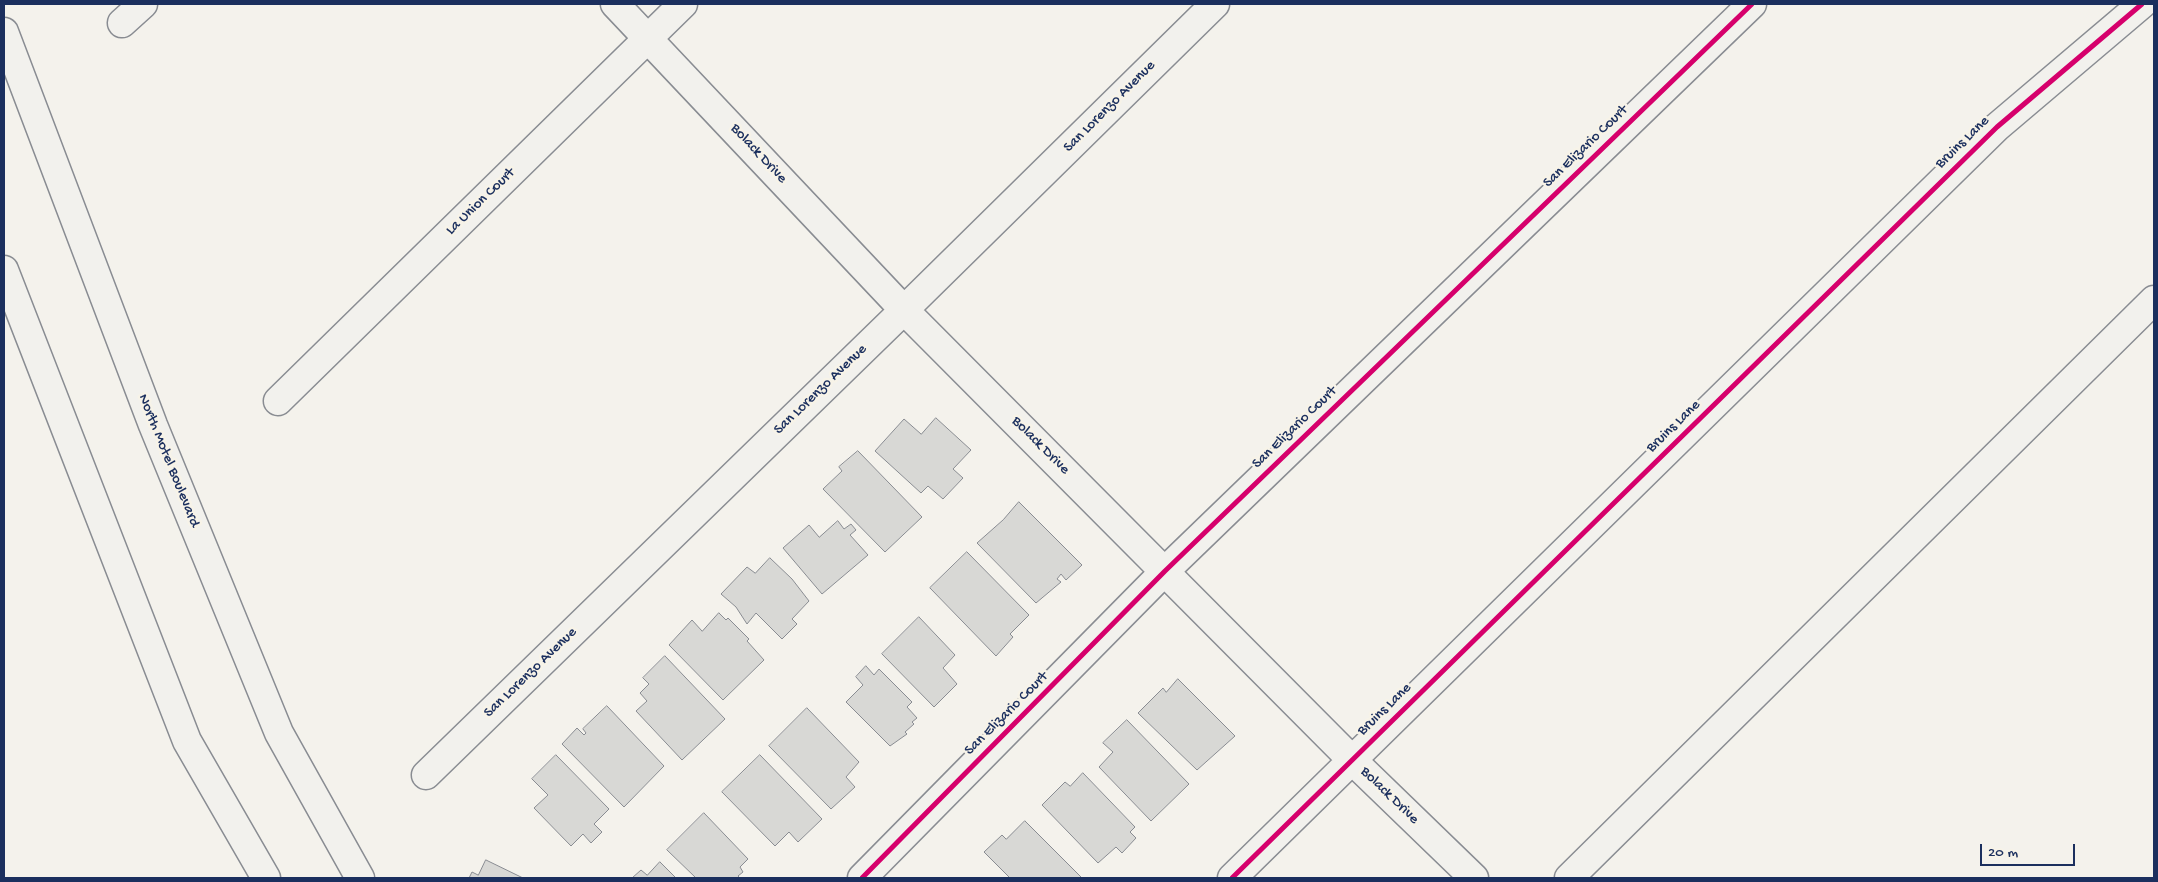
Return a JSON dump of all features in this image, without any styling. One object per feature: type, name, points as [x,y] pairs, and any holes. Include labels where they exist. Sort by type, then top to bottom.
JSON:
[{"type":"street","points":[[122,23],[142,4]]},
{"type":"street","name":"Bolack Drive","points":[[615,4],[904,310],[1352,760],[1474,878]]},
{"type":"street","name":"La Union Court","points":[[278,401],[683,4]]},
{"type":"street","name":"San Lorenzo Avenue","points":[[426,775],[1215,4]]},
{"type":"street","name":"San Elizario Court","points":[[862,878],[1165,571],[1752,4]]},
{"type":"street","name":"Bruins Lane","points":[[1232,878],[1997,127],[2142,4]]},
{"type":"street","name":"North Motel Boulevard","points":[[4,32],[153,425],[279,733],[360,878]]},
{"type":"street","points":[[4,270],[187,741],[266,878]]},
{"type":"street","points":[[1569,878],[2154,300]]},
{"type":"building","points":[[936,418],[971,450],[953,469],[963,478],[943,499],[928,486],[921,493],[875,451],[904,419],[921,434]]},
{"type":"building","points":[[858,451],[922,517],[885,552],[823,489],[842,471],[839,467]]},
{"type":"building","points":[[1019,502],[1082,565],[1066,580],[1061,574],[1057,579],[1061,582],[1036,603],[977,543],[1003,520]]},
{"type":"building","points":[[838,521],[844,529],[851,524],[856,530],[850,535],[868,555],[822,594],[783,548],[809,525],[819,537]]},
{"type":"building","points":[[967,552],[1029,615],[1010,634],[1013,637],[996,656],[930,588]]},
{"type":"building","points":[[770,558],[792,579],[809,601],[792,619],[797,624],[782,639],[756,613],[747,624],[736,607],[721,594],[747,567],[755,573]]},
{"type":"building","points":[[719,613],[726,620],[728,618],[749,639],[747,641],[764,660],[723,700],[669,645],[692,620],[702,631]]},
{"type":"building","points":[[919,617],[955,655],[943,668],[957,684],[934,707],[882,654]]},
{"type":"building","points":[[665,656],[725,719],[682,760],[636,711],[647,701],[640,693],[649,684],[643,678]]},
{"type":"building","points":[[866,666],[874,675],[879,669],[912,702],[907,707],[917,718],[912,722],[914,724],[905,732],[907,734],[890,746],[846,702],[863,685],[856,677]]},
{"type":"building","points":[[1178,679],[1235,736],[1197,770],[1138,713],[1163,688],[1166,692]]},
{"type":"building","points":[[607,706],[664,766],[624,807],[562,744],[577,728],[584,735],[586,733],[583,729]]},
{"type":"building","points":[[807,708],[859,762],[846,777],[855,787],[831,809],[769,746]]},
{"type":"building","points":[[1127,720],[1189,784],[1151,821],[1099,767],[1113,752],[1103,743]]},
{"type":"building","points":[[556,755],[609,809],[594,824],[602,832],[591,843],[583,834],[571,846],[534,808],[548,795],[532,779]]},
{"type":"building","points":[[760,755],[822,819],[798,842],[789,832],[775,846],[722,792]]},
{"type":"building","points":[[1083,773],[1135,827],[1130,832],[1136,838],[1122,853],[1116,847],[1098,863],[1042,805],[1065,782],[1070,786]]},
{"type":"building","points":[[704,813],[748,859],[740,867],[743,872],[738,876],[740,878],[696,878],[667,850]]},
{"type":"building","points":[[1025,821],[1082,878],[1010,878],[984,852],[1002,835],[1006,839]]},
{"type":"building","points":[[486,860],[523,878],[469,878],[472,872],[478,875]]},
{"type":"building","points":[[660,862],[676,878],[632,878],[641,870],[647,875]]},
{"type":"cycle path","points":[[862,878],[1165,571],[1752,4]]},
{"type":"cycle path","points":[[1232,878],[1997,127],[2142,4]]}]
